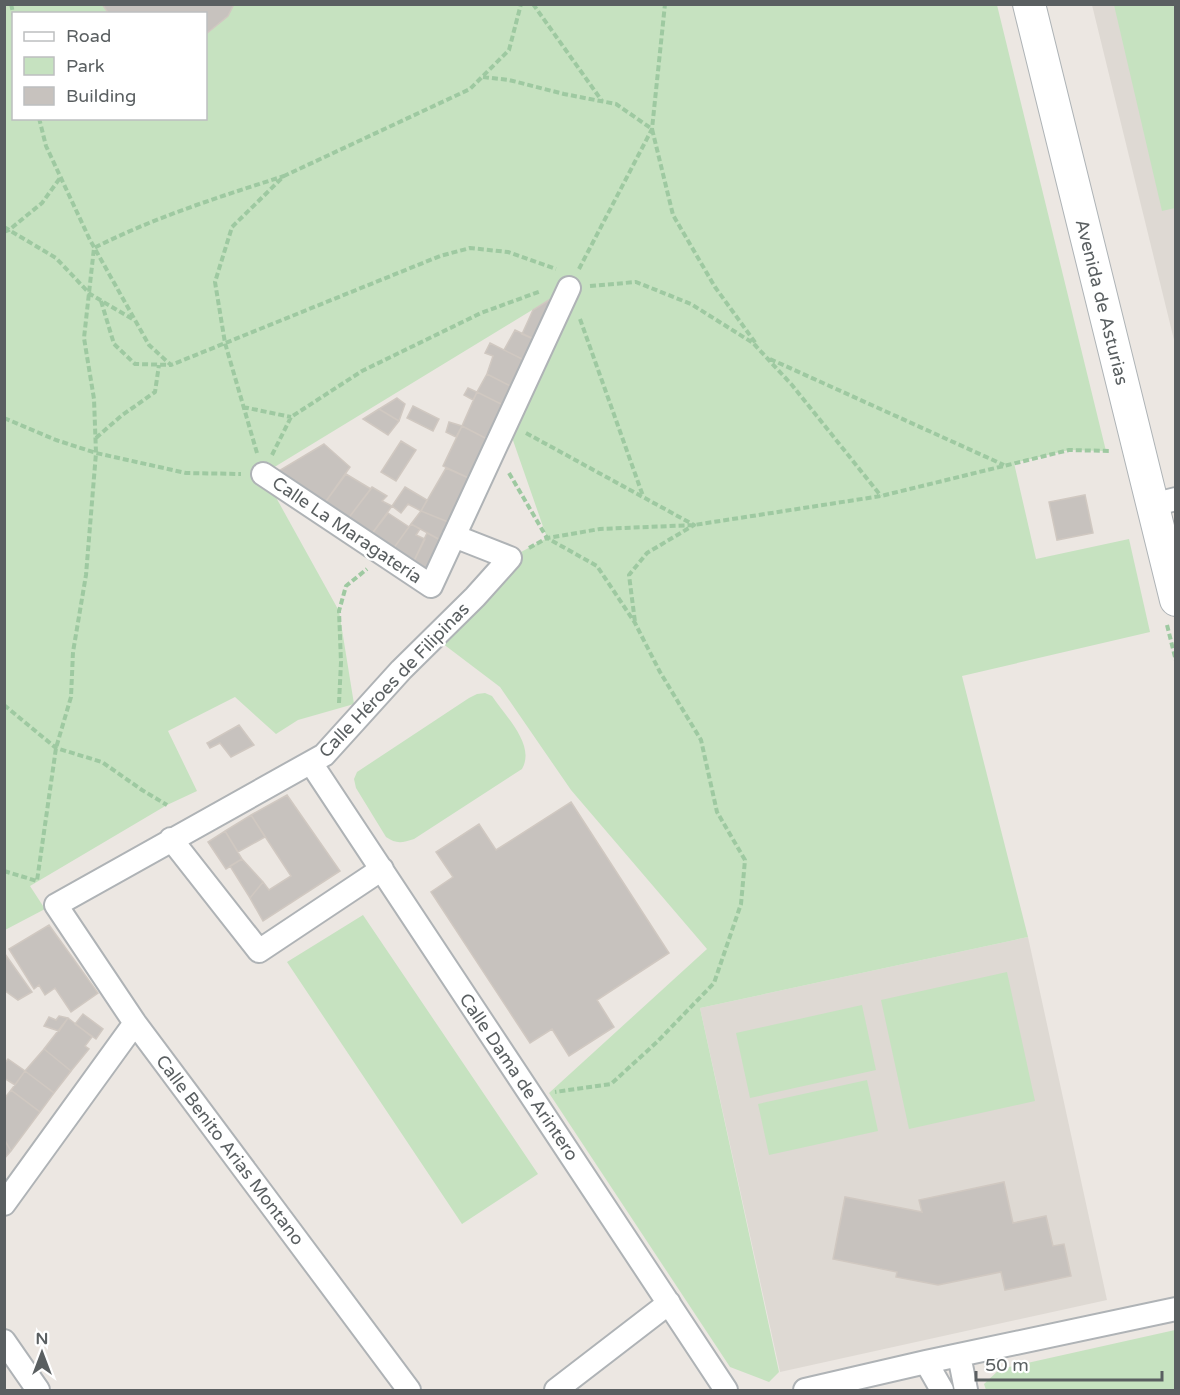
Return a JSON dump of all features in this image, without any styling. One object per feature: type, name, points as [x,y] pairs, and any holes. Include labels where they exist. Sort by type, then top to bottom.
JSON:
[{"type":"main road","name":"Avenida de Asturias","points":[[1029,4],[1164,502],[1176,600]]},
{"type":"street","points":[[510,558],[454,536],[569,288]]},
{"type":"street","name":"Calle La Maragatería","points":[[263,474],[432,586],[454,536]]},
{"type":"street","name":"Calle Héroes de Filipinas","points":[[56,905],[324,755],[510,558]]},
{"type":"street","name":"Calle Dama de Arintero","points":[[311,763],[726,1390]]},
{"type":"street","points":[[171,839],[259,951],[382,869]]},
{"type":"street","name":"Calle Benito Arias Montano","points":[[56,905],[135,1023],[409,1390]]},
{"type":"street","points":[[4,1204],[135,1023]]},
{"type":"street","points":[[556,1390],[669,1303]]},
{"type":"street","points":[[805,1390],[1176,1309]]},
{"type":"street","points":[[4,1341],[38,1390]]},
{"type":"street","points":[[959,1355],[966,1390]]},
{"type":"street","points":[[926,1362],[942,1390]]},
{"type":"path","points":[[94,248],[133,229],[192,206],[284,176],[470,89],[509,50],[521,4]]},
{"type":"path","points":[[532,4],[602,101]]},
{"type":"path","points":[[665,4],[652,129],[673,215],[715,287],[766,357],[1004,465]]},
{"type":"path","points":[[483,77],[509,80],[616,104],[652,129]]},
{"type":"path","points":[[40,120],[46,146],[94,248],[149,345],[171,365]]},
{"type":"path","points":[[569,288],[652,129]]},
{"type":"path","points":[[263,474],[225,343],[215,282],[232,227],[284,176]]},
{"type":"path","points":[[7,231],[42,203],[60,177]]},
{"type":"path","points":[[4,227],[7,231],[57,258],[90,294],[136,321]]},
{"type":"path","points":[[4,871],[37,881],[56,748],[71,697],[73,652],[86,575],[96,453],[94,399],[84,338],[94,248]]},
{"type":"path","points":[[101,300],[114,344],[135,364],[171,365],[440,255],[470,248],[508,252],[554,268],[569,288],[644,496]]},
{"type":"path","points":[[263,474],[291,417],[362,371],[481,313],[548,288],[636,282],[691,304],[753,344],[792,384],[881,496]]},
{"type":"path","points":[[95,439],[121,416],[155,392],[159,365]]},
{"type":"path","points":[[243,407],[291,417]]},
{"type":"path","points":[[4,418],[56,440],[96,453],[186,473],[263,474]]},
{"type":"path","points":[[507,423],[694,525]]},
{"type":"path","points":[[495,449],[547,538],[597,566],[635,623],[660,672],[701,740],[717,812],[746,860],[741,904],[714,982],[657,1042],[611,1084],[549,1093]]},
{"type":"path","points":[[510,558],[547,538],[600,529],[694,525],[881,496],[1069,450],[1119,452]]},
{"type":"path","points":[[635,623],[629,575],[647,553],[694,525]]},
{"type":"path","points":[[338,738],[341,662],[339,610],[346,586],[368,569],[382,554]]},
{"type":"path","points":[[4,705],[56,748],[102,762],[167,805]]},
{"type":"shaded area","points":[[1092,5],[1175,5],[1175,344]]},
{"type":"shaded area","points":[[1028,937],[1107,1300],[780,1372],[700,1008]]},
{"type":"green space","points":[[5,5],[997,5],[1106,451],[1069,450],[1014,463],[1036,559],[1129,539],[1150,632],[962,676],[1028,937],[700,1008],[779,1372],[769,1382],[730,1367],[549,1093],[707,949],[571,790],[500,687],[434,637],[510,558],[547,538],[507,423],[560,293],[263,474],[339,611],[354,704],[298,720],[276,734],[235,697],[168,731],[197,791],[167,805],[30,886],[45,909],[5,930]]},
{"type":"green space","points":[[1114,5],[1175,5],[1175,208],[1162,211]]},
{"type":"green space","points":[[485,693],[492,696],[522,741],[525,760],[522,769],[414,839],[399,842],[386,837],[356,788],[354,779],[357,772],[469,698]]},
{"type":"green space","points":[[363,915],[538,1174],[462,1224],[287,962]]},
{"type":"green space","points":[[1007,972],[1035,1101],[909,1129],[881,1000]]},
{"type":"green space","points":[[862,1005],[876,1070],[750,1098],[736,1033]]},
{"type":"green space","points":[[867,1080],[878,1131],[769,1155],[758,1104]]},
{"type":"green space","points":[[1175,1330],[1175,1390],[986,1390],[984,1384],[1000,1369]]},
{"type":"building","points":[[102,4],[234,4],[228,16],[207,33],[207,12],[108,12]]},
{"type":"building","points":[[560,293],[538,341],[522,334],[533,310]]},
{"type":"building","points":[[515,330],[538,341],[528,362],[504,350]]},
{"type":"building","points":[[490,343],[528,362],[516,389],[487,374],[493,356],[485,353]]},
{"type":"building","points":[[487,374],[516,389],[507,407],[477,392]]},
{"type":"building","points":[[468,388],[477,392],[473,400],[464,395]]},
{"type":"building","points":[[477,392],[507,407],[491,441],[462,426]]},
{"type":"building","points":[[397,398],[405,404],[399,421],[379,409]]},
{"type":"building","points":[[413,406],[439,419],[433,431],[407,418]]},
{"type":"building","points":[[379,409],[399,421],[388,435],[363,419]]},
{"type":"building","points":[[449,422],[462,426],[456,437],[446,432]]},
{"type":"building","points":[[462,426],[491,441],[473,480],[443,466]]},
{"type":"building","points":[[401,441],[416,450],[396,481],[381,472]]},
{"type":"building","points":[[324,444],[350,467],[324,504],[277,472]]},
{"type":"building","points":[[446,468],[473,480],[453,524],[421,511]]},
{"type":"building","points":[[346,474],[371,489],[347,520],[324,504]]},
{"type":"building","points":[[372,487],[387,496],[382,501],[392,506],[371,535],[347,520]]},
{"type":"building","points":[[405,487],[427,500],[421,511],[408,504],[401,513],[392,506]]},
{"type":"building","points":[[1085,495],[1093,533],[1057,540],[1049,502]]},
{"type":"building","points":[[421,511],[453,524],[444,542],[411,524]]},
{"type":"building","points":[[388,513],[409,527],[391,552],[371,535]]},
{"type":"building","points":[[411,524],[420,529],[416,535],[425,539],[413,563],[391,552]]},
{"type":"building","points":[[427,533],[444,542],[430,572],[413,563]]},
{"type":"building","points":[[239,725],[254,745],[231,757],[220,743],[210,748],[207,743]]},
{"type":"building","points":[[287,795],[340,871],[263,921],[250,898],[263,882],[269,890],[291,876],[251,815]]},
{"type":"building","points":[[571,802],[669,953],[597,1000],[614,1027],[569,1056],[552,1029],[530,1043],[431,892],[453,877],[436,852],[479,824],[496,850]]},
{"type":"building","points":[[251,815],[265,837],[238,852],[225,831]]},
{"type":"building","points":[[225,831],[242,859],[226,869],[208,842]]},
{"type":"building","points":[[242,859],[263,882],[250,898],[230,866]]},
{"type":"building","points":[[49,925],[98,993],[71,1012],[55,988],[45,995],[39,985],[34,989],[9,949]]},
{"type":"building","points":[[5,954],[32,992],[18,1000],[4,990]]},
{"type":"building","points":[[83,1014],[103,1029],[96,1039],[75,1024]]},
{"type":"building","points":[[59,1016],[68,1018],[59,1031],[44,1026],[49,1017],[56,1020]]},
{"type":"building","points":[[68,1018],[92,1037],[85,1046],[89,1049],[71,1071],[44,1049]]},
{"type":"building","points":[[44,1049],[71,1071],[54,1093],[25,1071]]},
{"type":"building","points":[[8,1059],[25,1071],[15,1085],[4,1078],[4,1064]]},
{"type":"building","points":[[25,1071],[54,1093],[40,1112],[11,1090]]},
{"type":"building","points":[[11,1090],[40,1112],[11,1151],[4,1139],[4,1099]]},
{"type":"building","points":[[4,1139],[11,1151],[4,1159]]},
{"type":"building","points":[[1004,1182],[1013,1223],[1046,1216],[1053,1246],[1064,1244],[1071,1276],[1005,1290],[1001,1272],[938,1285],[896,1277],[897,1272],[833,1259],[845,1197],[922,1212],[919,1200]]}]
